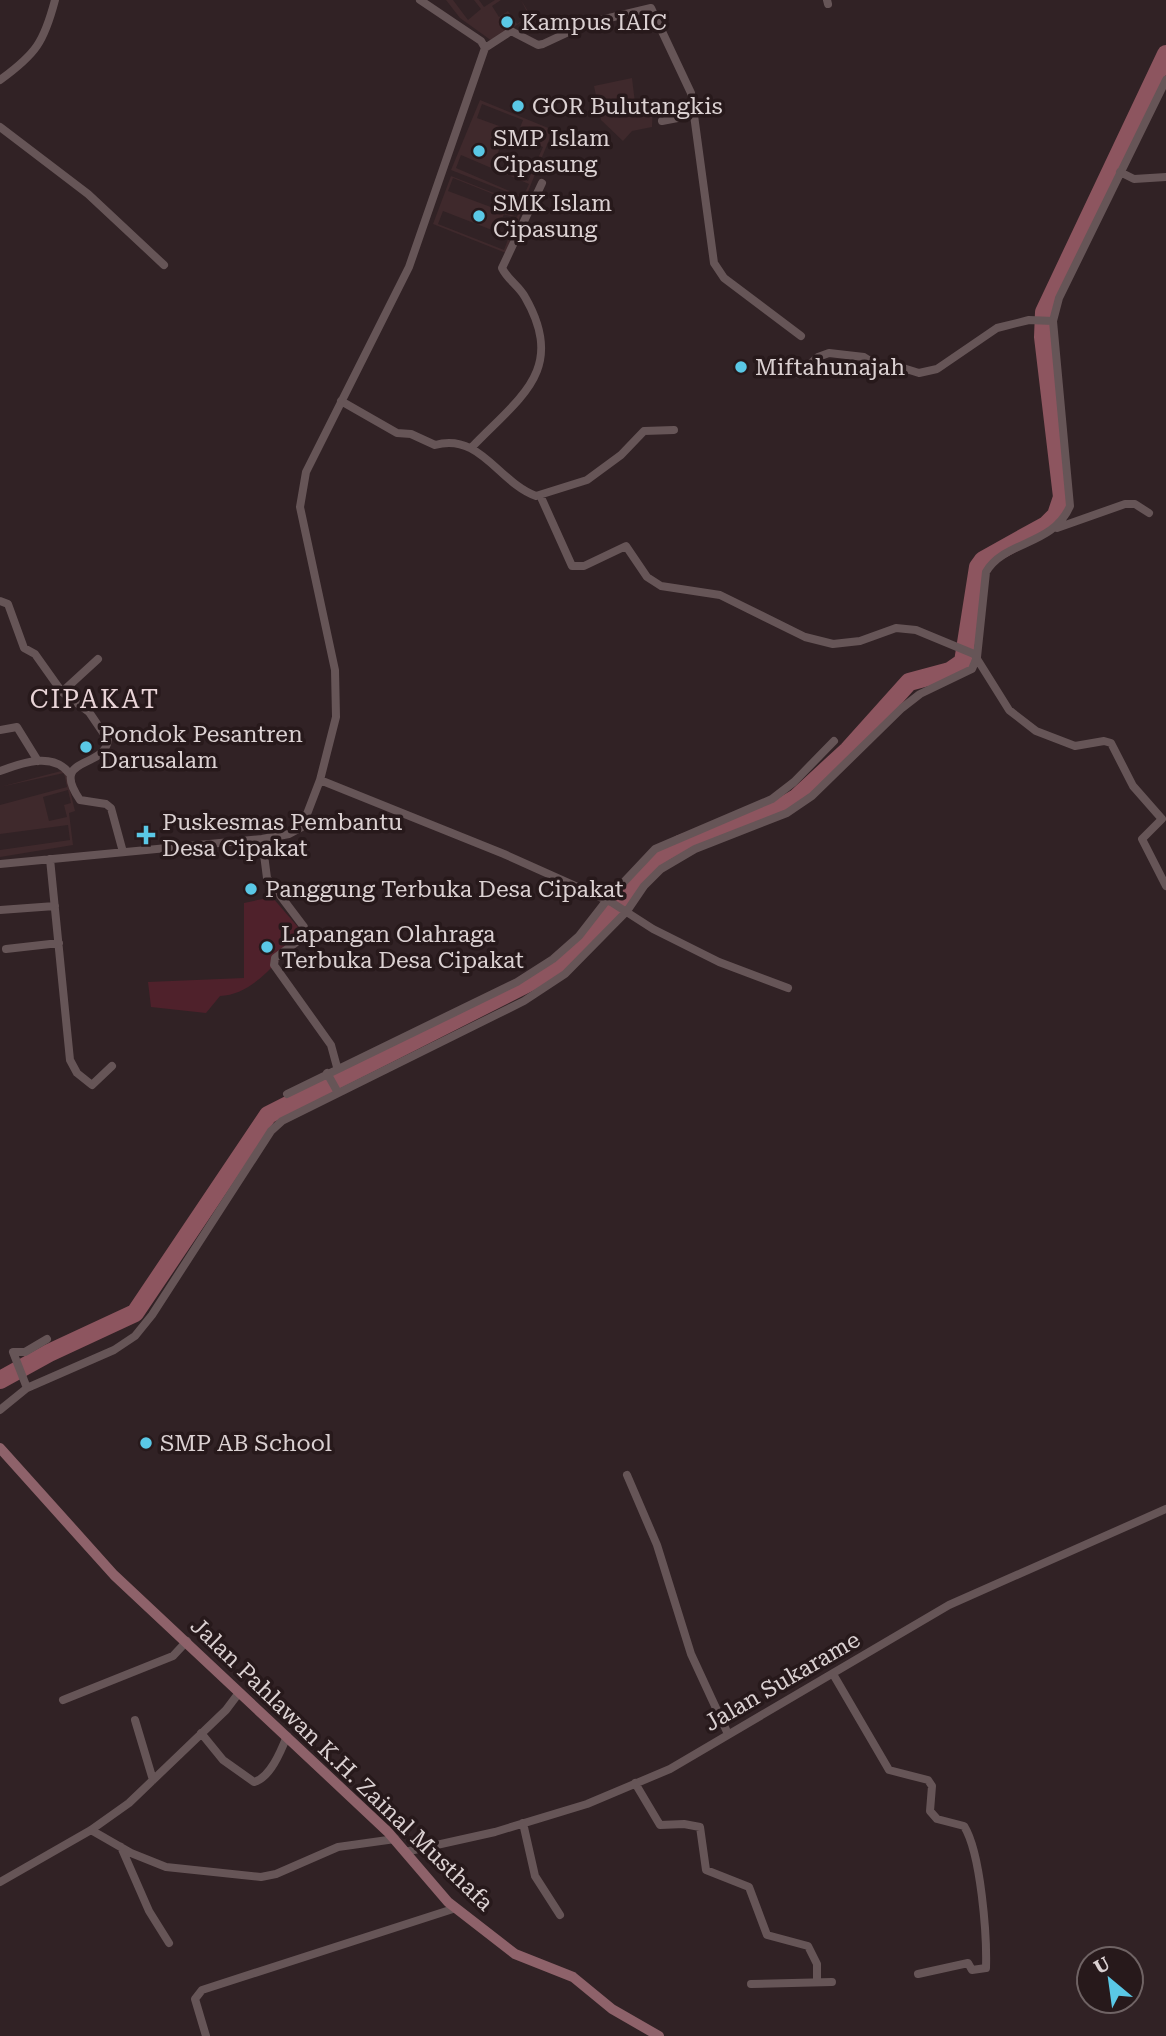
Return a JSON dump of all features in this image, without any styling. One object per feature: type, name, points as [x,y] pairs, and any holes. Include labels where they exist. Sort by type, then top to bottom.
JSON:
[{"type":"street","points":[[0,80],[23,62],[43,40],[55,0]]},
{"type":"street","points":[[420,0],[483,45]]},
{"type":"street","points":[[0,864],[218,846],[289,834],[302,827],[320,780],[333,733],[338,695],[300,507],[306,472],[409,267],[483,45],[511,31],[533,43],[543,44],[588,23],[651,8],[689,86],[714,263],[724,278],[800,336]]},
{"type":"street","points":[[1057,528],[1066,515],[1070,496],[1051,321],[1059,298],[1166,80]]},
{"type":"street","points":[[662,121],[693,115]]},
{"type":"street","points":[[0,127],[88,194],[164,265]]},
{"type":"street","points":[[1120,172],[1134,179],[1166,177]]},
{"type":"street","points":[[472,447],[527,388],[541,364],[543,349],[537,324],[525,296],[502,268],[542,183]]},
{"type":"street","points":[[798,374],[818,357],[829,353],[864,357],[878,366],[903,368],[919,373],[937,369],[997,328],[1037,320],[1051,321]]},
{"type":"street","points":[[341,401],[397,433],[411,434],[434,445],[445,443],[472,447],[525,491],[540,495],[587,480],[621,455],[644,431],[674,430]]},
{"type":"street","points":[[540,495],[572,566],[584,566],[626,546],[648,577],[661,586],[703,590],[720,595],[804,637],[833,644],[860,641],[896,628],[916,630],[975,655],[1009,710],[1036,731],[1074,746],[1104,741],[1111,743],[1133,786],[1161,819],[1142,839],[1166,886]]},
{"type":"street","points":[[0,1410],[27,1388],[114,1350],[135,1336],[152,1315],[271,1131],[282,1121],[336,1089],[524,1001],[565,974],[644,886],[674,860],[695,849],[776,818],[812,796],[902,708],[920,694],[966,674],[975,655],[979,609],[989,566],[1057,528],[1125,505],[1135,504],[1149,513]]},
{"type":"street","points":[[0,601],[8,604],[24,648],[35,654],[62,692],[89,712],[108,740],[104,751],[70,774]]},
{"type":"street","points":[[62,692],[99,659]]},
{"type":"street","points":[[0,730],[17,727],[38,761]]},
{"type":"street","points":[[287,1094],[526,976],[553,959],[579,936],[655,849],[772,799],[794,782],[834,741]]},
{"type":"street","points":[[0,761],[3,770],[38,761],[56,762],[70,774],[70,784],[80,800],[106,804],[111,808],[123,852]]},
{"type":"street","points":[[320,780],[504,854],[609,901],[653,929],[719,962],[788,988]]},
{"type":"street","points":[[262,839],[267,878],[304,927],[302,938],[275,958],[274,965],[331,1045],[338,1067]]},
{"type":"street","points":[[50,859],[70,1060],[77,1073],[92,1085],[112,1066]]},
{"type":"street","points":[[0,910],[55,906]]},
{"type":"street","points":[[6,949],[59,943]]},
{"type":"street","points":[[328,1074],[336,1089]]},
{"type":"street","points":[[27,1388],[13,1352],[25,1352],[47,1339]]},
{"type":"street","name":"Jalan Pahlawan K.H. Zainal Musthafa","points":[[0,1448],[114,1575],[395,1839],[456,1908],[515,1954],[573,1977],[612,2009],[659,2036]]},
{"type":"street","points":[[627,1475],[657,1545],[691,1654],[728,1734]]},
{"type":"street","name":"Jalan Sukarame","points":[[405,1852],[523,1824],[587,1804],[670,1769],[949,1605],[1166,1509]]},
{"type":"street","points":[[63,1700],[173,1656],[187,1641]]},
{"type":"street","points":[[833,1674],[889,1770],[928,1780],[932,1786],[930,1811],[937,1819],[964,1826],[970,1842],[979,1887],[986,1968],[972,1970],[968,1963],[918,1974]]},
{"type":"street","points":[[0,1882],[90,1830],[129,1803],[238,1694]]},
{"type":"street","points":[[135,1720],[153,1780]]},
{"type":"street","points":[[201,1733],[223,1760],[254,1782],[262,1778],[280,1753],[287,1736]]},
{"type":"street","points":[[635,1783],[660,1825],[684,1824],[700,1828],[706,1870],[749,1887],[766,1935],[808,1946],[817,1964],[817,1982]]},
{"type":"street","points":[[523,1824],[535,1876],[560,1915]]},
{"type":"street","points":[[90,1830],[166,1867],[261,1877],[276,1874],[338,1847],[395,1839]]},
{"type":"street","points":[[121,1847],[149,1911],[169,1943]]},
{"type":"street","points":[[206,2036],[195,1999],[202,1990],[456,1908]]},
{"type":"street","points":[[751,1984],[832,1982]]},
{"type":"shaded area","name":"Kampus IAIC","points":[[446,0],[453,0],[468,20],[481,9],[474,0],[479,0],[484,7],[495,0],[501,0],[492,6],[499,17],[508,11],[517,24],[529,16],[521,0],[531,16],[492,41],[460,18]]},
{"type":"shaded area","points":[[632,78],[635,103],[653,104],[652,127],[632,131],[623,141],[601,120],[594,86]]},
{"type":"shaded area","name":"SMP Islam Cipasung","points":[[480,100],[553,130],[525,199],[451,170]],"holes":[[[482,104],[523,120],[518,133],[477,118]],[[507,132],[543,147],[528,181],[492,166]],[[461,155],[529,184],[523,197],[456,168]]]},
{"type":"shaded area","name":"SMK Islam Cipasung","points":[[451,176],[524,205],[506,253],[433,224]],"holes":[[[453,178],[521,205],[517,217],[448,191]],[[443,211],[497,232],[504,214],[516,218],[504,250],[438,224]]]},
{"type":"shaded area","points":[[65,770],[75,811],[69,813],[73,845],[0,857],[0,850],[70,840],[68,825],[0,834],[0,805],[67,787],[64,773],[0,787]],"holes":[[[68,790],[71,803],[64,805],[67,817],[49,821],[43,797]]]},
{"type":"shaded area","name":"Lapangan Olahraga Terbuka Desa Cipakat","points":[[272,897],[304,934],[266,973],[245,989],[220,996],[206,1013],[151,1007],[148,982],[244,978],[244,903]]},
{"type":"waterway","points":[[0,1380],[49,1353],[135,1313],[268,1115],[564,965],[662,854],[680,844],[779,808],[796,798],[848,750],[909,682],[950,671],[963,662],[978,567],[983,560],[1046,525],[1056,515],[1062,497],[1043,337],[1044,312],[1166,54]]},
{"type":"place","name":"Kampus IAIC","points":[[507,22]]},
{"type":"place","name":"GOR Bulutangkis","points":[[518,106]]},
{"type":"place","name":"SMP Islam Cipasung","points":[[479,151]]},
{"type":"place","name":"SMK Islam Cipasung","points":[[479,216]]},
{"type":"place","name":"Miftahunajah","points":[[741,367]]},
{"type":"place","name":"Pondok Pesantren Darusalam","points":[[86,747]]},
{"type":"place","name":"Puskesmas Pembantu Desa Cipakat","points":[[146,835]]},
{"type":"place","name":"Panggung Terbuka Desa Cipakat","points":[[251,889]]},
{"type":"place","name":"Lapangan Olahraga Terbuka Desa Cipakat","points":[[267,947]]},
{"type":"place","name":"SMP AB School","points":[[146,1443]]},
{"type":"district","name":"CIPAKAT","points":[[95,699]]}]
